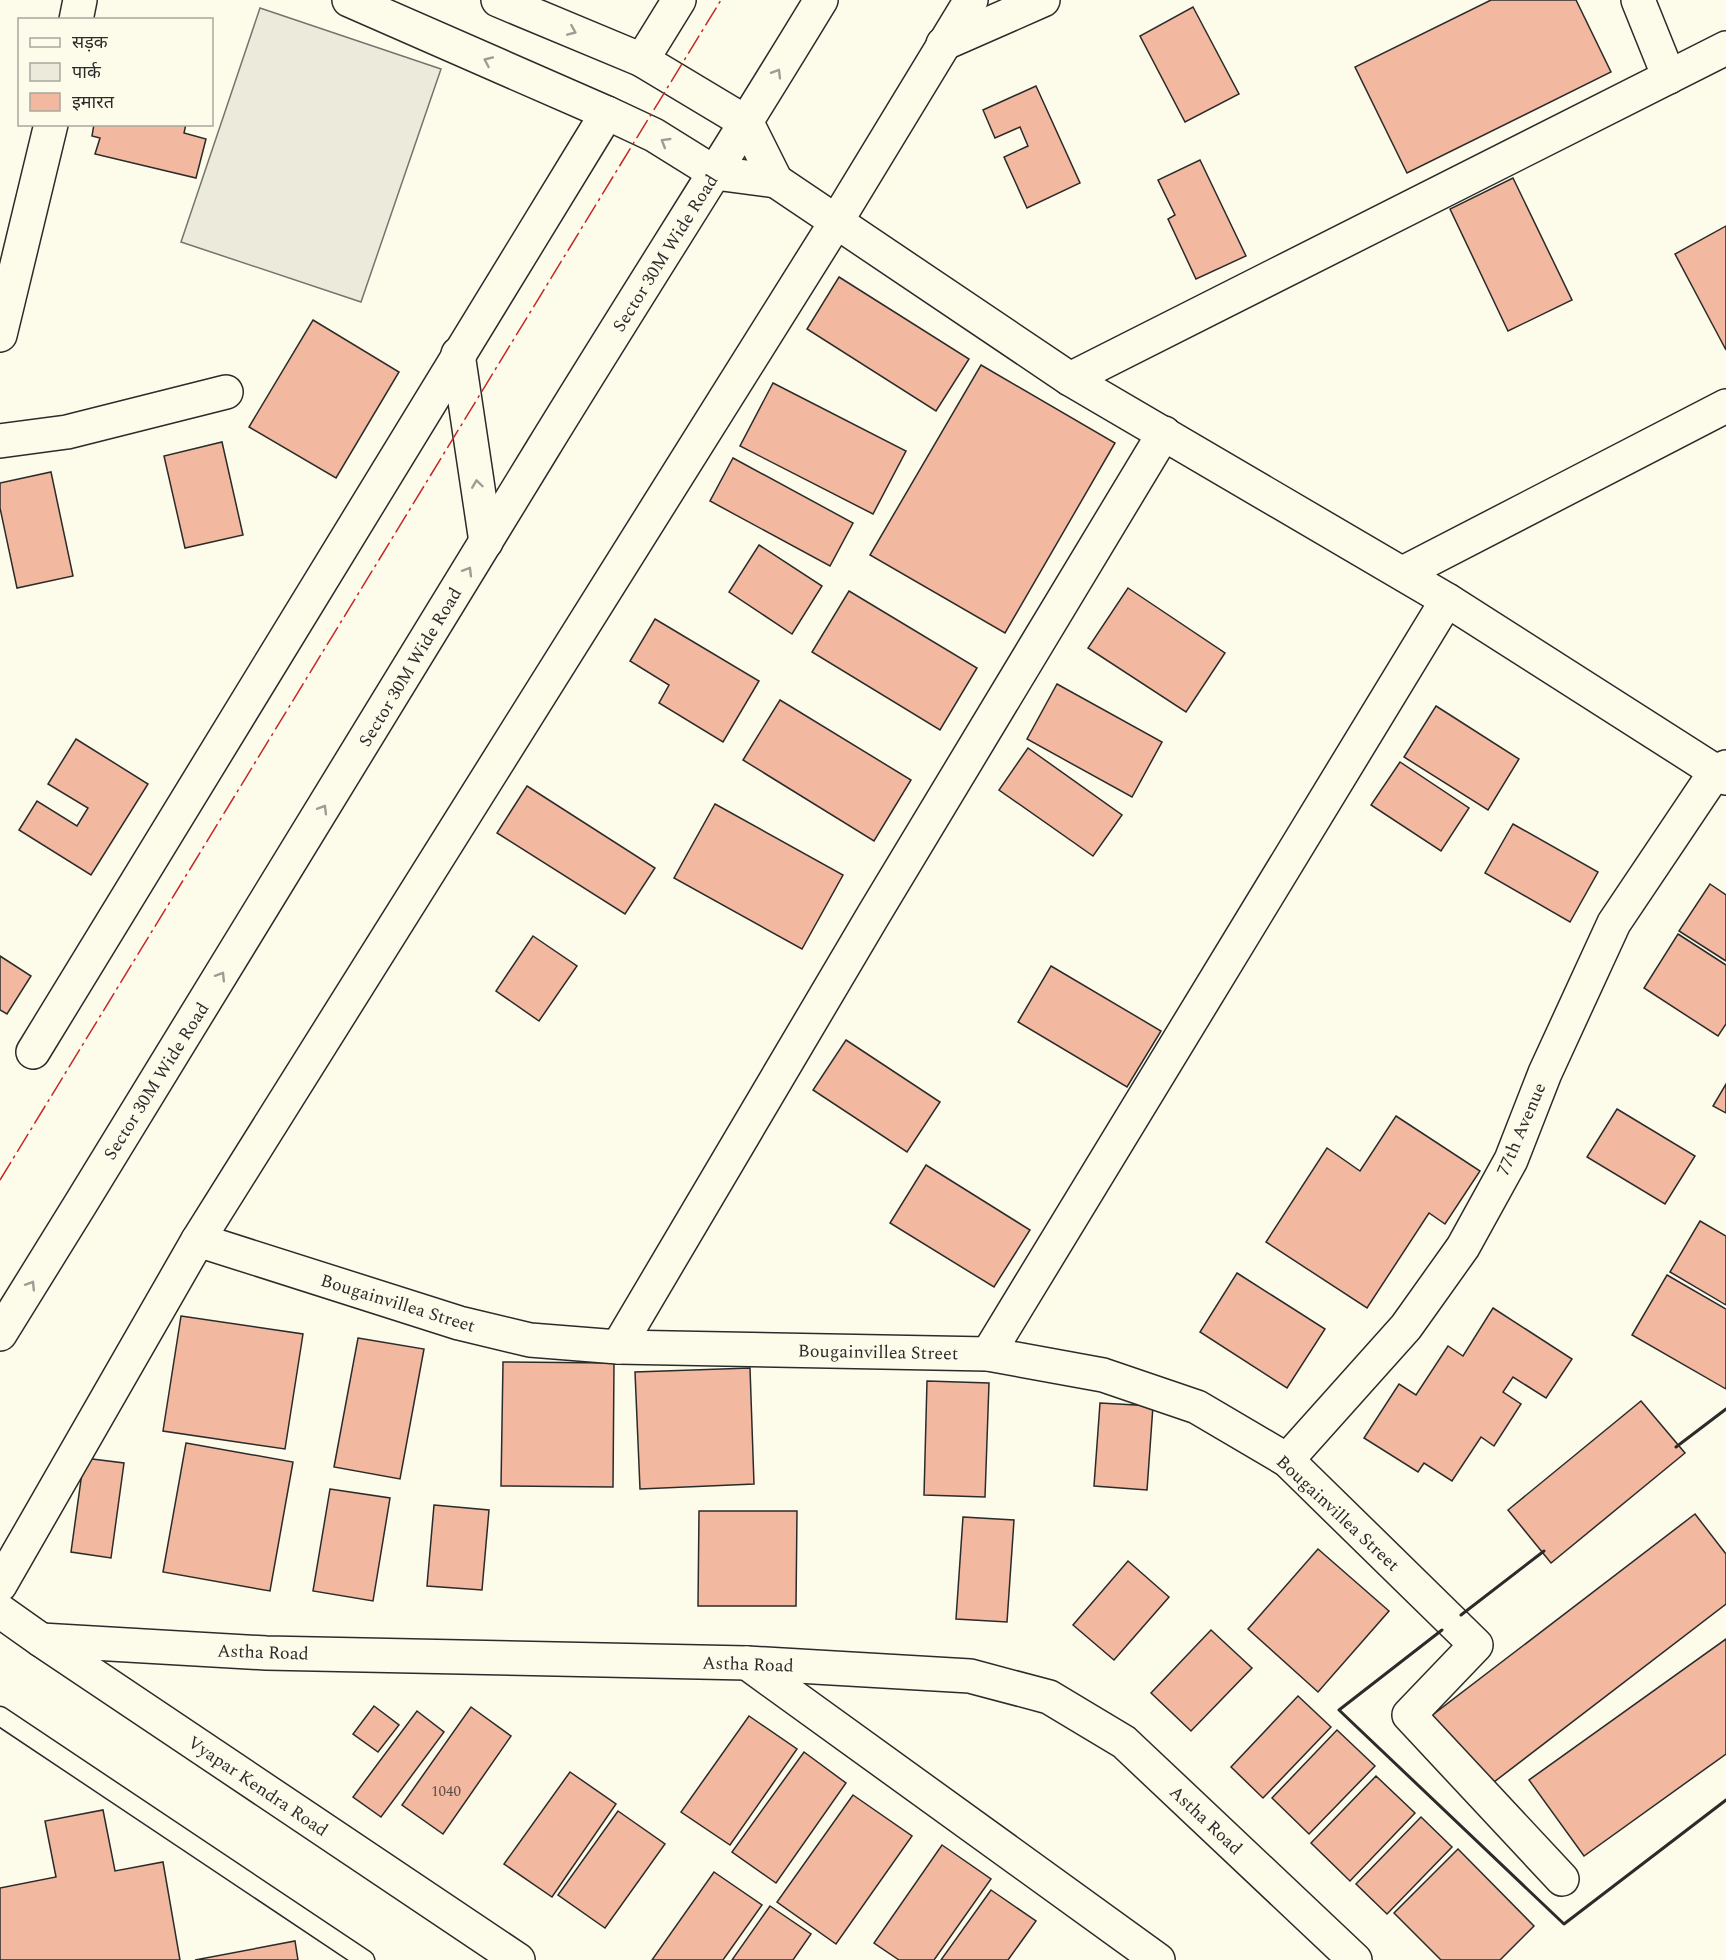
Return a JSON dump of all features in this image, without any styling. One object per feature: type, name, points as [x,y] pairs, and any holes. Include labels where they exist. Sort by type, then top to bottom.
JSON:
[{"type":"street","points":[[76,18],[80,0]]},
{"type":"street","points":[[349,0],[654,135],[715,172],[776,181],[1070,379],[1403,573],[1723,772]]},
{"type":"street","points":[[498,0],[543,9],[642,60],[747,123],[776,181]]},
{"type":"street","points":[[642,60],[679,0]]},
{"type":"street","name":"Sector 30M Wide Road","points":[[0,1334],[821,0]]},
{"type":"street","points":[[0,1586],[198,1240],[836,222],[971,0]]},
{"type":"street","points":[[943,44],[1043,0]]},
{"type":"street","points":[[1638,0],[1669,77]]},
{"type":"street","points":[[1070,379],[1726,48]]},
{"type":"street","points":[[33,1052],[607,113]]},
{"type":"street","points":[[0,335],[51,126]]},
{"type":"street","points":[[458,354],[486,542]]},
{"type":"street","points":[[0,441],[67,432],[226,392]]},
{"type":"street","points":[[1403,573],[1726,406]]},
{"type":"street","points":[[618,1347],[880,903],[1164,433]]},
{"type":"street","points":[[988,1354],[1447,600]]},
{"type":"street","name":"77th Avenue","points":[[1287,1460],[1406,1328],[1463,1247],[1510,1160],[1545,1073],[1614,923],[1723,772]]},
{"type":"street","name":"Bougainvillea Street","points":[[198,1240],[459,1323],[530,1341],[618,1347],[988,1354],[1103,1375],[1197,1407],[1287,1460],[1476,1645],[1409,1716],[1562,1879]]},
{"type":"street","name":"Vyapar Kendra Road","points":[[0,1611],[518,1960]]},
{"type":"street","name":"Astha Road","points":[[40,1640],[266,1653],[747,1664],[970,1676],[1048,1697],[1124,1742],[1355,1960]]},
{"type":"street","points":[[747,1664],[1158,1960]]},
{"type":"lane","points":[[0,1716],[365,1960]]},
{"type":"green space","points":[[260,8],[441,69],[361,302],[181,242]]},
{"type":"building","points":[[1491,0],[1576,0],[1611,72],[1407,173],[1355,67]]},
{"type":"building","points":[[1193,7],[1239,94],[1185,122],[1140,36]]},
{"type":"building","points":[[1036,86],[1080,183],[1027,208],[1004,157],[1028,146],[1020,127],[995,138],[983,110]]},
{"type":"building","points":[[94,126],[186,126],[184,133],[206,139],[196,178],[95,154],[100,138],[92,136]]},
{"type":"building","points":[[1200,160],[1246,256],[1196,279],[1168,219],[1175,215],[1158,180]]},
{"type":"building","points":[[1513,178],[1572,300],[1508,331],[1450,209]]},
{"type":"building","points":[[1726,226],[1726,350],[1675,254]]},
{"type":"building","points":[[839,277],[969,359],[936,411],[807,329]]},
{"type":"building","points":[[313,320],[399,372],[336,478],[249,427]]},
{"type":"building","points":[[981,365],[1115,443],[1005,633],[870,555]]},
{"type":"building","points":[[773,383],[906,451],[873,514],[740,446]]},
{"type":"building","points":[[222,442],[243,535],[185,548],[164,456]]},
{"type":"building","points":[[733,458],[853,523],[830,566],[710,501]]},
{"type":"building","points":[[51,472],[73,576],[17,588],[0,508],[0,483]]},
{"type":"building","points":[[759,545],[822,586],[792,634],[729,592]]},
{"type":"building","points":[[1128,588],[1225,653],[1186,712],[1088,648]]},
{"type":"building","points":[[849,591],[977,668],[940,730],[812,652]]},
{"type":"building","points":[[655,619],[759,681],[723,742],[659,703],[669,685],[630,661]]},
{"type":"building","points":[[1057,684],[1162,742],[1132,797],[1027,739]]},
{"type":"building","points":[[780,700],[911,780],[874,841],[743,760]]},
{"type":"building","points":[[1436,706],[1519,759],[1488,810],[1404,757]]},
{"type":"building","points":[[76,739],[148,784],[91,875],[19,830],[37,801],[77,826],[88,808],[48,784]]},
{"type":"building","points":[[1028,748],[1122,815],[1093,856],[999,790]]},
{"type":"building","points":[[1400,762],[1469,808],[1441,851],[1371,805]]},
{"type":"building","points":[[527,786],[655,868],[625,914],[497,833]]},
{"type":"building","points":[[715,804],[843,875],[802,949],[674,878]]},
{"type":"building","points":[[1513,824],[1598,872],[1570,922],[1485,873]]},
{"type":"building","points":[[1710,884],[1726,895],[1726,961],[1679,931]]},
{"type":"building","points":[[1678,934],[1726,965],[1726,1024],[1718,1036],[1644,988]]},
{"type":"building","points":[[533,936],[577,966],[539,1021],[496,991]]},
{"type":"building","points":[[0,956],[31,976],[7,1014],[0,1010]]},
{"type":"building","points":[[1051,966],[1161,1031],[1127,1087],[1018,1022]]},
{"type":"building","points":[[846,1040],[940,1102],[907,1152],[813,1090]]},
{"type":"building","points":[[1726,1084],[1726,1113],[1713,1106]]},
{"type":"building","points":[[1617,1109],[1695,1156],[1665,1204],[1587,1157]]},
{"type":"building","points":[[1396,1116],[1480,1171],[1445,1224],[1429,1213],[1367,1308],[1266,1242],[1327,1148],[1360,1171]]},
{"type":"building","points":[[926,1165],[1030,1230],[994,1287],[890,1223]]},
{"type":"building","points":[[1700,1221],[1726,1236],[1726,1305],[1670,1272]]},
{"type":"building","points":[[1237,1273],[1325,1329],[1287,1388],[1200,1332]]},
{"type":"building","points":[[1667,1275],[1726,1309],[1726,1389],[1632,1335]]},
{"type":"building","points":[[1493,1308],[1572,1359],[1546,1398],[1513,1377],[1503,1392],[1521,1404],[1494,1446],[1481,1437],[1452,1481],[1424,1463],[1418,1472],[1364,1438],[1399,1384],[1416,1395],[1448,1346],[1463,1356]]},
{"type":"building","points":[[181,1316],[303,1334],[285,1449],[163,1431]]},
{"type":"building","points":[[358,1338],[424,1349],[400,1479],[334,1467]]},
{"type":"building","points":[[503,1362],[614,1363],[613,1487],[501,1486]]},
{"type":"building","points":[[750,1368],[754,1484],[640,1489],[635,1372]]},
{"type":"building","points":[[927,1381],[989,1383],[985,1497],[924,1495]]},
{"type":"building","points":[[1641,1401],[1685,1453],[1551,1563],[1508,1510]]},
{"type":"building","points":[[1100,1403],[1153,1406],[1147,1490],[1094,1486]]},
{"type":"building","points":[[186,1443],[293,1462],[270,1591],[163,1572]]},
{"type":"building","points":[[84,1458],[124,1463],[111,1558],[71,1552]]},
{"type":"building","points":[[330,1489],[390,1498],[373,1601],[313,1591]]},
{"type":"building","points":[[434,1505],[489,1510],[482,1590],[427,1586]]},
{"type":"building","points":[[699,1511],[797,1511],[796,1606],[698,1606]]},
{"type":"building","points":[[1695,1514],[1726,1554],[1726,1604],[1481,1792],[1426,1720]]},
{"type":"building","points":[[963,1517],[1014,1520],[1007,1622],[956,1619]]},
{"type":"building","points":[[1318,1549],[1389,1611],[1318,1692],[1248,1629]]},
{"type":"building","points":[[1128,1561],[1169,1597],[1114,1660],[1073,1625]]},
{"type":"building","points":[[1211,1630],[1252,1668],[1191,1731],[1151,1693]]},
{"type":"building","points":[[1726,1639],[1726,1754],[1584,1856],[1529,1780]]},
{"type":"building","points":[[1298,1696],[1331,1727],[1263,1798],[1231,1767]]},
{"type":"building","points":[[374,1706],[399,1725],[378,1752],[353,1734]]},
{"type":"building","points":[[471,1707],[511,1736],[443,1834],[402,1805]]},
{"type":"building","points":[[417,1711],[444,1732],[381,1817],[353,1797]]},
{"type":"building","points":[[749,1716],[797,1749],[730,1845],[681,1812]]},
{"type":"building","points":[[1337,1730],[1375,1766],[1309,1834],[1272,1798]]},
{"type":"building","points":[[804,1752],[846,1783],[776,1883],[732,1852]]},
{"type":"building","points":[[570,1772],[616,1804],[552,1897],[504,1864]]},
{"type":"building","points":[[1376,1776],[1415,1813],[1350,1881],[1311,1843]]},
{"type":"building","points":[[853,1795],[912,1836],[836,1944],[777,1902]]},
{"type":"building","points":[[103,1810],[115,1871],[163,1862],[180,1960],[0,1960],[0,1888],[56,1877],[45,1821]]},
{"type":"building","points":[[618,1811],[665,1844],[605,1928],[558,1895]]},
{"type":"building","points":[[1421,1817],[1452,1847],[1387,1914],[1356,1884]]},
{"type":"building","points":[[942,1845],[991,1879],[934,1960],[899,1960],[874,1943]]},
{"type":"building","points":[[1458,1849],[1534,1926],[1500,1960],[1441,1960],[1394,1913]]},
{"type":"building","points":[[714,1872],[762,1905],[723,1960],[652,1960]]},
{"type":"building","points":[[991,1890],[1036,1921],[1008,1960],[941,1960]]},
{"type":"building","points":[[770,1906],[811,1934],[793,1960],[732,1960]]},
{"type":"building","points":[[295,1941],[298,1960],[195,1960]]},
{"type":"wall","points":[[1676,1447],[1726,1409]]},
{"type":"wall","points":[[1461,1615],[1544,1551]]},
{"type":"wall","points":[[1442,1630],[1339,1710],[1564,1924],[1726,1800]]},
{"type":"power","points":[[0,1180],[721,0]]}]
